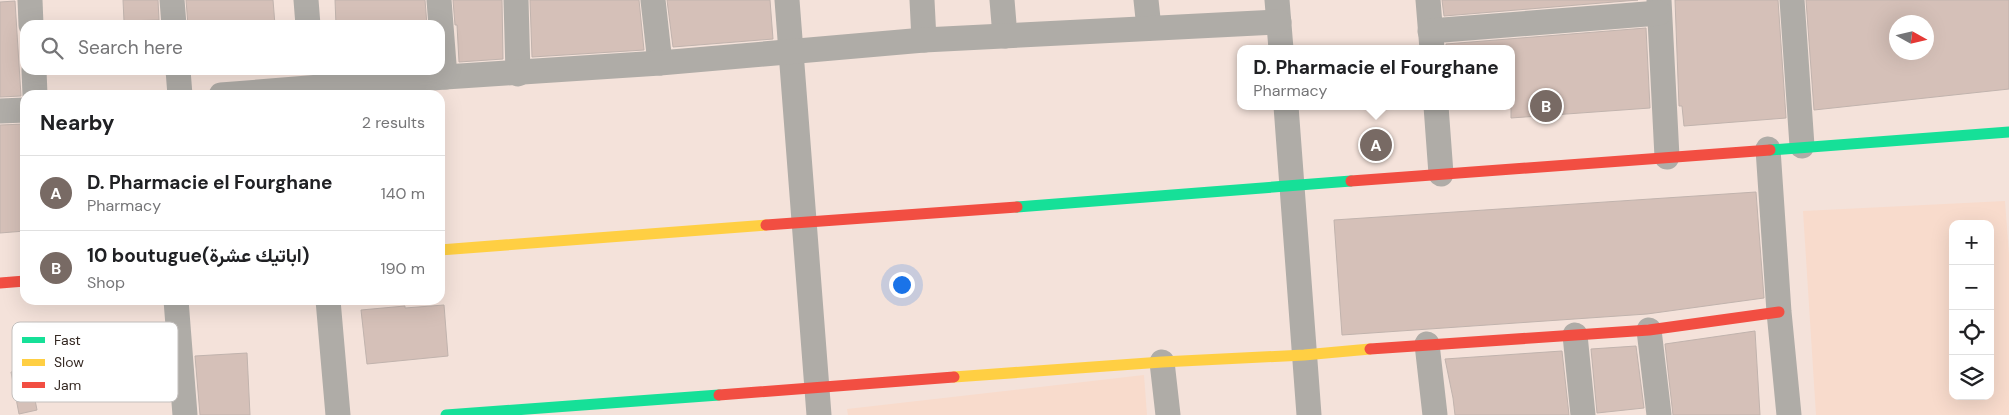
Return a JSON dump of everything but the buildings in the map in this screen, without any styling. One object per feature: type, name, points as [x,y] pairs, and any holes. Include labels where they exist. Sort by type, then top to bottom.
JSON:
[{"type":"street","points":[[30,0],[31,20]]},
{"type":"street","points":[[172,0],[174,20]]},
{"type":"street","points":[[306,0],[308,20]]},
{"type":"street","points":[[440,0],[441,20]]},
{"type":"street","points":[[516,0],[518,74]]},
{"type":"street","points":[[653,0],[660,63]]},
{"type":"street","points":[[787,0],[819,415]]},
{"type":"street","points":[[922,0],[924,40]]},
{"type":"street","points":[[1002,0],[1004,36]]},
{"type":"street","points":[[1146,0],[1149,28]]},
{"type":"street","points":[[1428,0],[1431,40],[1659,6],[1667,157]]},
{"type":"street","points":[[1792,0],[1802,146]]},
{"type":"street","points":[[262,90],[311,84],[518,74],[924,40],[1149,28],[1278,11],[1281,45]]},
{"type":"street","points":[[34,75],[35,90]]},
{"type":"street","points":[[178,75],[180,90]]},
{"type":"street","points":[[0,111],[20,110]]},
{"type":"street","points":[[1286,110],[1309,415]]},
{"type":"street","points":[[1436,110],[1441,174]]},
{"type":"street","points":[[445,250],[1802,146],[2009,132]]},
{"type":"street","points":[[1768,149],[1779,312],[1789,415]]},
{"type":"street","points":[[0,283],[20,282]]},
{"type":"street","points":[[176,305],[178,322]]},
{"type":"street","points":[[328,305],[338,415]]},
{"type":"street","points":[[446,415],[690,407],[817,387],[1649,330],[1779,312]]},
{"type":"street","points":[[178,326],[185,415]]},
{"type":"street","points":[[1649,330],[1659,415]]},
{"type":"street","points":[[1575,335],[1583,415]]},
{"type":"street","points":[[1427,344],[1435,415]]},
{"type":"street","points":[[1162,362],[1168,415]]},
{"type":"shaded area","points":[[2005,201],[2009,255],[2009,415],[1816,415],[1803,211]]},
{"type":"shaded area","points":[[1144,375],[1147,415],[848,415],[847,409]]},
{"type":"traffic: fast","points":[[1770,150],[2009,132]]},
{"type":"traffic: fast","points":[[1017,207],[1351,181]]},
{"type":"traffic: fast","points":[[446,415],[719,395]]},
{"type":"traffic: slow","points":[[445,250],[766,225]]},
{"type":"traffic: slow","points":[[954,377],[1162,362],[1304,355],[1370,349]]},
{"type":"traffic: jam","points":[[1351,181],[1770,150]]},
{"type":"traffic: jam","points":[[766,225],[1017,207]]},
{"type":"traffic: jam","points":[[0,283],[20,281]]},
{"type":"traffic: jam","points":[[1370,349],[1649,330],[1779,312]]},
{"type":"traffic: jam","points":[[719,395],[954,377]]},
{"type":"place","name":"10 boutugue(اباتيك عشرة)","points":[[1546,106]]},
{"type":"place","name":"D. Pharmacie el Fourghane","points":[[1376,145]]}]
